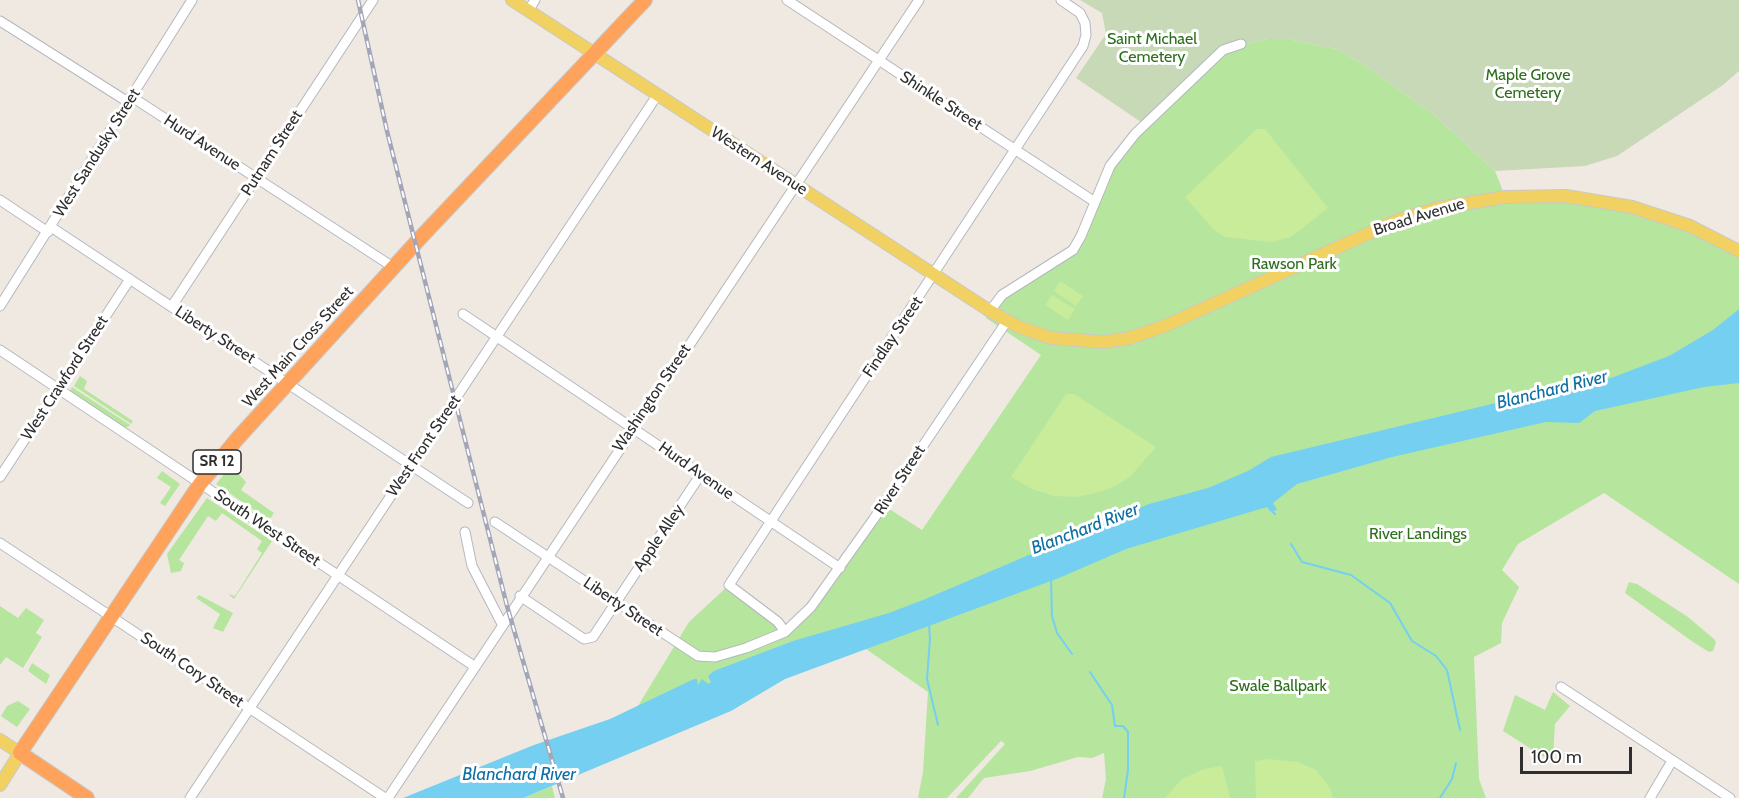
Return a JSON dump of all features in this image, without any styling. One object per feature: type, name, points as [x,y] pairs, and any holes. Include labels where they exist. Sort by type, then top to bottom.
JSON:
[{"type":"highway","name":"West Main Cross Street","points":[[20,753],[200,484],[393,267],[645,0]]},
{"type":"highway","points":[[20,753],[87,798]]},
{"type":"main road","name":"Western Avenue","points":[[512,0],[532,5],[593,53],[1007,321]]},
{"type":"main road","name":"Broad Avenue","points":[[1007,321],[1029,331],[1062,340],[1102,342],[1130,338],[1167,326],[1398,220],[1438,208],[1505,196],[1566,196],[1632,207],[1690,226],[1738,249]]},
{"type":"main road","points":[[0,740],[20,753],[0,785]]},
{"type":"street","name":"West Sandusky Street","points":[[0,306],[192,0]]},
{"type":"street","name":"Putnam Street","points":[[172,306],[373,0]]},
{"type":"street","name":"Shinkle Street","points":[[787,0],[1095,202]]},
{"type":"street","name":"Washington Street","points":[[386,798],[920,0]]},
{"type":"street","name":"Findlay Street","points":[[785,632],[778,621],[729,585],[1083,46],[1086,23],[1080,13],[1061,0]]},
{"type":"street","name":"Hurd Avenue","points":[[0,21],[256,178],[393,267]]},
{"type":"street","points":[[990,311],[1002,295],[1073,250],[1110,166],[1144,124],[1223,50],[1241,44]]},
{"type":"street","name":"West Front Street","points":[[190,798],[658,94]]},
{"type":"street","name":"Liberty Street","points":[[0,200],[172,306],[468,503]]},
{"type":"street","name":"West Crawford Street","points":[[0,477],[130,279]]},
{"type":"street","name":"Hurd Avenue","points":[[463,314],[840,568]]},
{"type":"street","name":"River Street","points":[[785,632],[804,616],[840,568],[1007,321]]},
{"type":"street","name":"South West Street","points":[[0,350],[474,666]]},
{"type":"street","name":"Apple Alley","points":[[520,596],[584,639],[593,637],[701,474]]},
{"type":"street","name":"Liberty Street","points":[[495,522],[703,657],[715,657],[785,632]]},
{"type":"street","points":[[465,531],[472,566],[502,624]]},
{"type":"street","name":"South Cory Street","points":[[0,543],[386,798]]},
{"type":"street","points":[[1561,687],[1730,798]]},
{"type":"street","points":[[1650,798],[1672,761]]},
{"type":"green space","name":"Maple Grove Cemetery","points":[[1080,0],[1739,0],[1739,71],[1723,85],[1617,156],[1585,166],[1495,171],[1434,115],[1364,65],[1336,49],[1288,39],[1267,39],[1223,50],[1144,124],[1076,78],[1106,34],[1102,13]]},
{"type":"green space","points":[[1267,39],[1288,39],[1336,49],[1364,65],[1434,115],[1495,171],[1505,196],[1588,199],[1739,247],[1739,584],[1604,493],[1518,544],[1502,570],[1519,587],[1502,623],[1501,643],[1474,657],[1479,779],[1486,798],[1102,798],[1106,779],[1104,753],[1092,758],[1078,757],[1030,771],[984,778],[968,798],[956,798],[1005,744],[1001,741],[947,798],[918,798],[923,772],[928,692],[866,649],[861,641],[637,735],[638,706],[689,622],[729,585],[789,629],[883,505],[922,530],[1041,355],[986,318],[999,299],[1069,254],[1110,166],[1223,50]]},
{"type":"green space","points":[[1257,129],[1265,129],[1328,208],[1291,237],[1271,242],[1225,237],[1214,230],[1185,197]]},
{"type":"green space","points":[[1060,281],[1083,296],[1076,306],[1054,291]]},
{"type":"green space","points":[[1052,295],[1075,309],[1068,320],[1045,305]]},
{"type":"green space","points":[[80,376],[87,381],[84,389],[133,421],[131,424],[74,386]]},
{"type":"green space","points":[[72,387],[130,425],[125,428],[70,391]]},
{"type":"green space","points":[[1066,394],[1074,394],[1156,447],[1130,477],[1111,488],[1076,497],[1054,496],[1032,489],[1011,477]]},
{"type":"green space","points":[[241,454],[242,458],[235,470],[246,482],[241,490],[274,513],[269,520],[216,484]]},
{"type":"green space","points":[[162,471],[180,484],[165,506],[160,503],[171,487],[157,478]]},
{"type":"green space","points":[[207,498],[272,541],[234,599],[228,594],[235,596],[262,553],[257,549],[262,541],[222,513],[216,521],[208,516],[179,560],[184,563],[181,571],[171,573],[167,554]]},
{"type":"green space","points":[[1629,582],[1637,584],[1688,617],[1714,639],[1716,642],[1713,651],[1709,652],[1693,642],[1625,593]]},
{"type":"green space","points":[[199,595],[233,613],[223,632],[213,628],[220,614],[196,598]]},
{"type":"green space","points":[[0,606],[18,618],[26,608],[44,620],[36,633],[42,637],[23,668],[6,657],[0,665]]},
{"type":"green space","points":[[32,663],[50,675],[46,684],[28,671]]},
{"type":"green space","points":[[1553,692],[1570,706],[1555,724],[1553,757],[1544,757],[1503,731],[1515,695],[1545,710]]},
{"type":"green space","points":[[18,701],[30,709],[17,727],[1,716],[7,706]]},
{"type":"green space","points":[[1269,759],[1298,762],[1316,770],[1330,788],[1333,798],[1256,798],[1255,761]]},
{"type":"green space","points":[[1222,766],[1230,798],[1165,798],[1182,779],[1204,769]]},
{"type":"green space","points":[[552,786],[555,798],[523,798]]},
{"type":"water","name":"Blanchard River","points":[[1739,309],[1739,383],[1704,387],[1595,411],[1579,423],[1546,422],[1392,457],[1297,484],[1273,503],[1277,510],[1271,512],[1267,507],[1126,549],[1059,578],[785,679],[731,711],[523,798],[403,798],[534,745],[610,719],[694,679],[697,679],[698,685],[702,679],[708,684],[711,682],[708,676],[714,671],[793,641],[889,613],[923,600],[1149,504],[1208,488],[1248,471],[1271,457],[1500,402],[1563,392],[1611,378],[1669,356],[1713,330]]},
{"type":"waterway","points":[[1291,544],[1302,562],[1351,575],[1390,603],[1412,641],[1436,656],[1447,670],[1460,730]]},
{"type":"waterway","points":[[1051,578],[1052,616],[1057,633],[1072,654]]},
{"type":"waterway","points":[[929,625],[927,679],[938,725]]},
{"type":"waterway","points":[[1090,672],[1112,705],[1115,726],[1123,726],[1128,732],[1128,770],[1124,798]]},
{"type":"waterway","points":[[1440,798],[1452,779],[1456,763]]},
{"type":"railway","points":[[358,0],[387,131],[507,606],[563,798]]},
{"type":"park label","name":"Saint Michael Cemetery","points":[[1152,48]]},
{"type":"park label","name":"Rawson Park","points":[[1294,264]]},
{"type":"park label","name":"River Landings","points":[[1418,534]]},
{"type":"park label","name":"Swale Ballpark","points":[[1278,686]]}]
